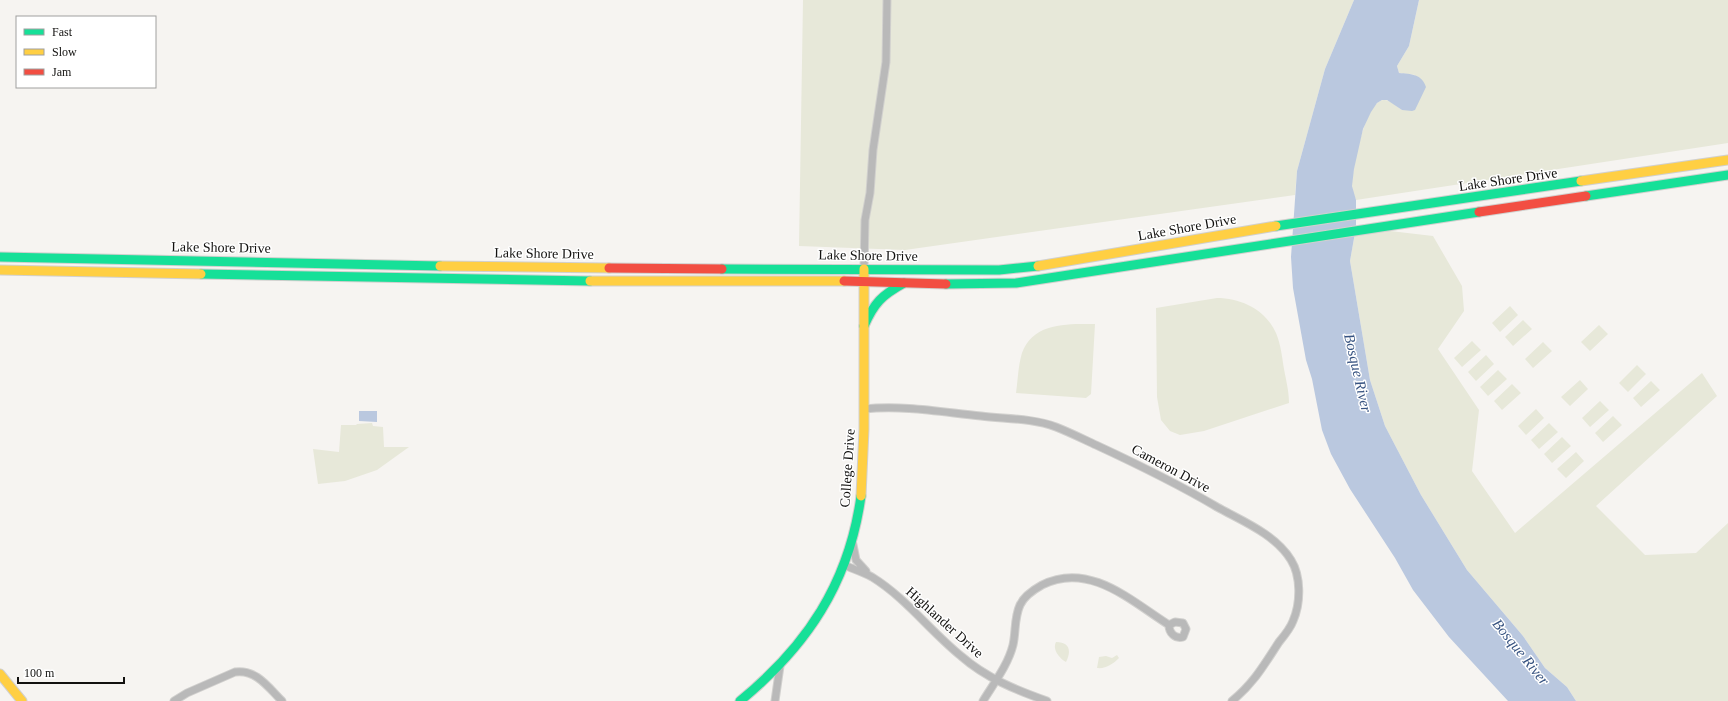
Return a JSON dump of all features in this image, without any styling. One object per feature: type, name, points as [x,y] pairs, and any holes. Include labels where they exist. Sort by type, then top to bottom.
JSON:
[{"type":"main road","name":"Lake Shore Drive","points":[[0,257],[548,268],[864,269],[956,271],[1019,268],[1046,266],[1270,227],[1728,160]]},
{"type":"main road","name":"Lake Shore Drive","points":[[0,270],[621,282],[864,281],[962,284],[1034,281],[1272,243],[1728,175]]},
{"type":"main road","name":"College Drive","points":[[744,700],[780,666],[802,640],[822,611],[844,565],[852,540],[863,482],[864,269]]},
{"type":"main road","points":[[864,326],[874,304],[878,299],[906,282]]},
{"type":"main road","points":[[0,674],[22,701]]},
{"type":"street","points":[[864,269],[865,220],[870,193],[873,150],[886,62],[887,0]]},
{"type":"street","name":"Cameron Drive","points":[[864,409],[885,407],[938,410],[1034,421],[1055,427],[1150,470],[1269,537],[1282,548],[1291,560],[1297,576],[1297,607],[1293,622],[1260,674],[1232,701]]},
{"type":"street","name":"Highlander Drive","points":[[852,540],[856,560],[872,577],[898,596],[960,656],[996,680],[1021,692],[1047,701]]},
{"type":"street","name":"Highlander Drive","points":[[844,565],[872,577]]},
{"type":"street","points":[[983,701],[1008,659],[1013,644],[1016,620],[1020,605],[1033,590],[1057,580],[1082,578],[1095,580],[1122,594],[1169,625]]},
{"type":"street","points":[[775,701],[780,666]]},
{"type":"street","points":[[174,701],[184,694],[235,672],[242,671],[255,675],[282,701]]},
{"type":"shaded area","points":[[803,0],[1354,0],[1325,69],[1297,171],[1295,195],[905,250],[799,246]]},
{"type":"shaded area","points":[[1419,0],[1728,0],[1728,143],[1356,200],[1352,185],[1357,152],[1365,124],[1370,113],[1376,104],[1383,100],[1391,102],[1402,110],[1415,75],[1399,73],[1397,66],[1409,46]]},
{"type":"shaded area","points":[[1356,227],[1433,236],[1462,286],[1464,311],[1438,349],[1479,410],[1472,471],[1515,533],[1702,373],[1717,396],[1596,506],[1645,555],[1696,553],[1728,523],[1728,701],[1576,701],[1567,687],[1545,668],[1523,636],[1467,570],[1421,495],[1385,426],[1370,380],[1350,261]]},
{"type":"shaded area","points":[[1217,298],[1235,300],[1244,303],[1259,312],[1272,325],[1280,346],[1289,403],[1204,431],[1180,435],[1170,431],[1161,420],[1157,397],[1156,308]]},
{"type":"shaded area","points":[[1510,306],[1518,315],[1500,332],[1492,323]]},
{"type":"shaded area","points":[[1523,320],[1532,329],[1513,346],[1505,337]]},
{"type":"shaded area","points":[[1095,324],[1091,394],[1086,398],[1016,393],[1022,353],[1027,343],[1034,335],[1043,330],[1063,325]]},
{"type":"shaded area","points":[[1599,325],[1608,334],[1590,351],[1581,342]]},
{"type":"shaded area","points":[[1472,341],[1481,350],[1462,367],[1454,358]]},
{"type":"shaded area","points":[[1543,342],[1552,351],[1533,368],[1525,359]]},
{"type":"shaded area","points":[[1486,355],[1494,364],[1476,381],[1468,372]]},
{"type":"shaded area","points":[[1637,365],[1646,374],[1628,392],[1619,383]]},
{"type":"shaded area","points":[[1498,370],[1507,379],[1488,396],[1480,387]]},
{"type":"shaded area","points":[[1580,380],[1588,389],[1570,406],[1561,397]]},
{"type":"shaded area","points":[[1651,381],[1660,390],[1641,407],[1633,398]]},
{"type":"shaded area","points":[[1512,384],[1521,393],[1502,410],[1494,401]]},
{"type":"shaded area","points":[[1600,401],[1609,410],[1590,427],[1582,418]]},
{"type":"shaded area","points":[[1536,409],[1544,418],[1526,435],[1518,426]]},
{"type":"shaded area","points":[[1613,416],[1622,425],[1603,442],[1595,433]]},
{"type":"shaded area","points":[[372,423],[373,426],[383,427],[384,447],[409,447],[377,470],[345,481],[318,484],[313,449],[339,452],[341,425]]},
{"type":"shaded area","points":[[1549,423],[1558,432],[1539,449],[1531,440]]},
{"type":"shaded area","points":[[1562,437],[1571,446],[1552,463],[1544,454]]},
{"type":"shaded area","points":[[1576,452],[1584,461],[1566,478],[1557,469]]},
{"type":"shaded area","points":[[1056,642],[1064,643],[1069,650],[1066,662],[1057,653],[1055,648]]},
{"type":"shaded area","points":[[1117,655],[1119,658],[1112,664],[1103,668],[1097,668],[1099,657],[1106,656],[1112,658]]},
{"type":"water","name":"Bosque River","points":[[1354,0],[1419,0],[1409,46],[1397,66],[1399,73],[1412,74],[1419,77],[1422,79],[1426,87],[1415,110],[1412,111],[1402,110],[1387,100],[1382,100],[1377,103],[1363,129],[1354,169],[1352,186],[1356,200],[1356,227],[1350,261],[1370,380],[1385,426],[1421,495],[1467,570],[1523,636],[1545,668],[1567,687],[1576,701],[1508,701],[1449,637],[1413,590],[1395,558],[1350,489],[1331,454],[1322,430],[1312,379],[1306,360],[1293,288],[1291,257],[1297,171],[1325,69]]},
{"type":"water","points":[[359,411],[377,411],[377,422],[359,421]]},
{"type":"traffic: fast","points":[[1586,196],[1728,175]]},
{"type":"traffic: fast","points":[[1276,226],[1581,181]]},
{"type":"traffic: fast","points":[[946,284],[1016,283],[1479,212]]},
{"type":"traffic: fast","points":[[0,257],[440,266]]},
{"type":"traffic: fast","points":[[722,269],[999,270],[1038,266]]},
{"type":"traffic: fast","points":[[201,274],[590,281]]},
{"type":"traffic: fast","points":[[864,326],[875,305],[884,296],[904,283]]},
{"type":"traffic: fast","points":[[740,701],[764,680],[785,658],[805,635],[821,610],[835,585],[846,557],[855,528],[861,496]]},
{"type":"traffic: slow","points":[[1581,181],[1728,160]]},
{"type":"traffic: slow","points":[[1038,266],[1276,226]]},
{"type":"traffic: slow","points":[[440,266],[609,268]]},
{"type":"traffic: slow","points":[[861,496],[864,429],[864,269]]},
{"type":"traffic: slow","points":[[0,270],[201,274]]},
{"type":"traffic: slow","points":[[590,281],[844,281]]},
{"type":"traffic: slow","points":[[0,674],[22,701]]},
{"type":"traffic: jam","points":[[1479,212],[1586,196]]},
{"type":"traffic: jam","points":[[609,268],[722,269]]},
{"type":"traffic: jam","points":[[844,281],[946,284]]}]
